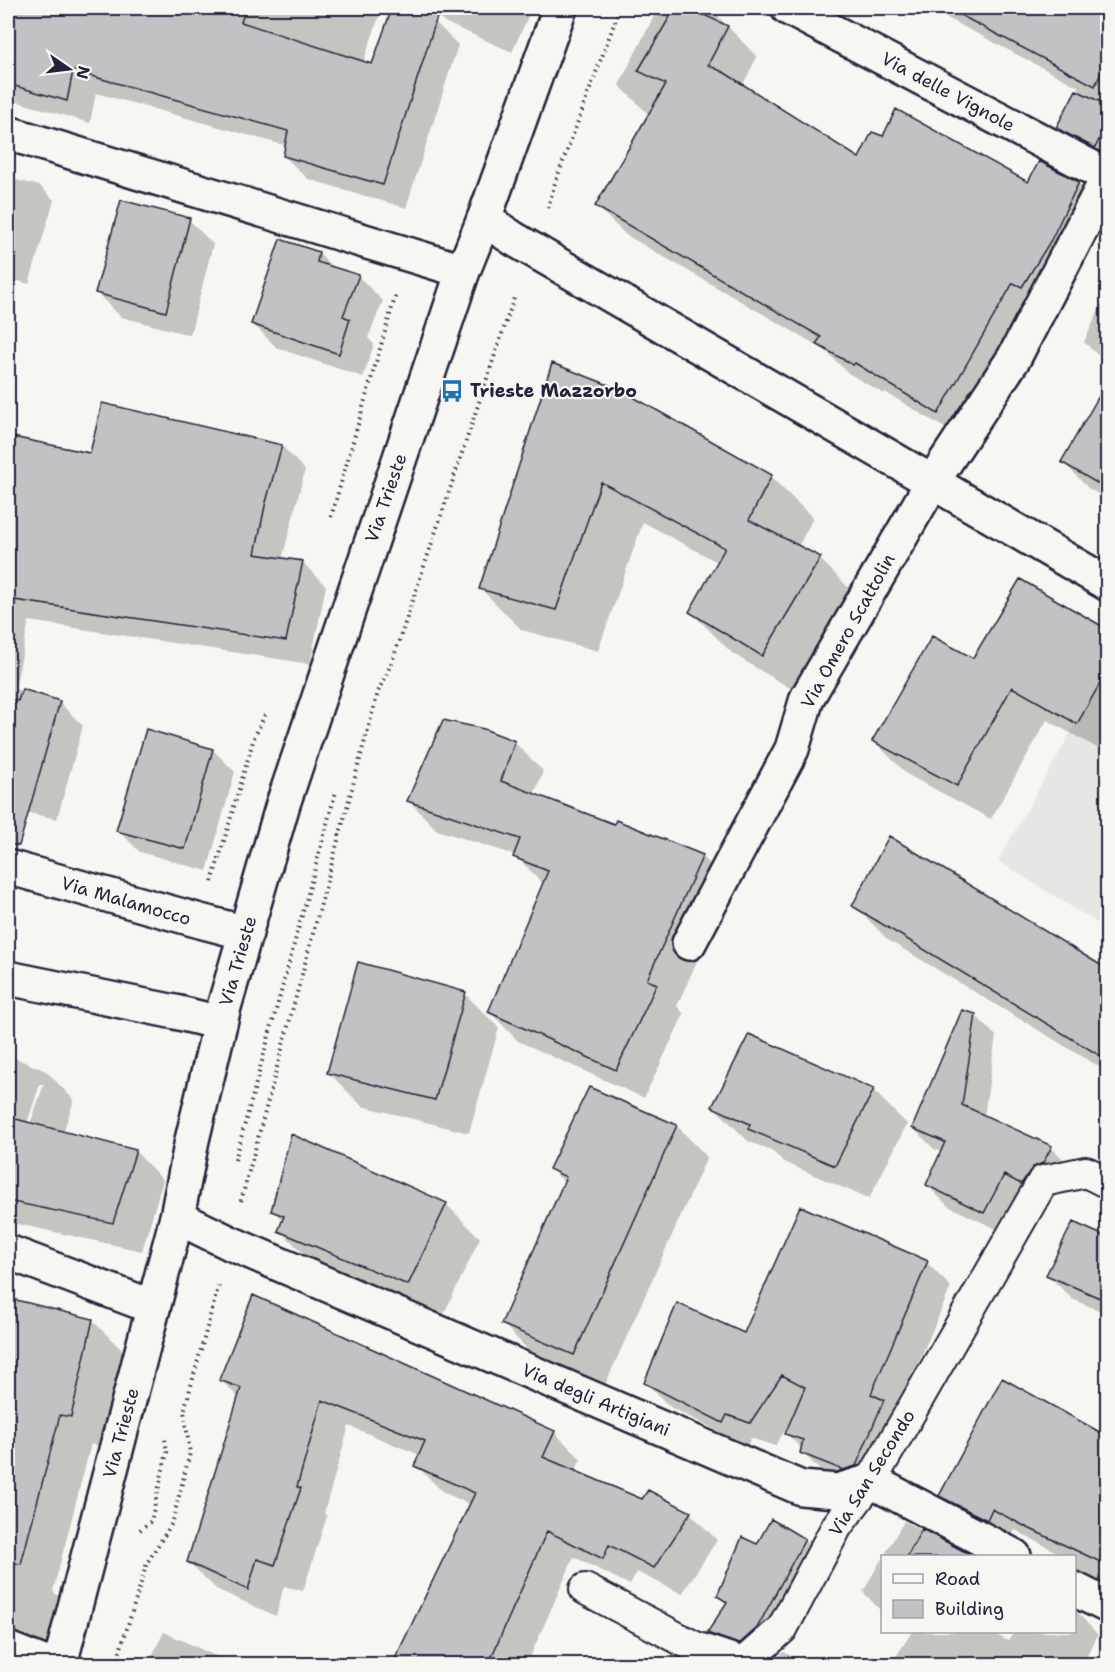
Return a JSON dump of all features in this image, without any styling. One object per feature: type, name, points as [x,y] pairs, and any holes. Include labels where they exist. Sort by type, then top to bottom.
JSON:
[{"type":"main road","name":"Via Trieste","points":[[60,1665],[177,1217],[192,1140],[220,1023],[283,804],[463,271],[560,8]]},
{"type":"main road","name":"Via delle Vignole","points":[[788,8],[1107,176]]},
{"type":"main road","points":[[8,134],[463,271]]},
{"type":"main road","name":"Via Omero Scattolin","points":[[689,943],[792,749],[807,698],[933,481],[1014,358],[1107,176]]},
{"type":"main road","points":[[484,219],[1107,584]]},
{"type":"main road","name":"Via Malamocco","points":[[8,867],[246,933]]},
{"type":"main road","points":[[8,978],[220,1023]]},
{"type":"main road","name":"Via degli Artigiani","points":[[177,1217],[222,1240],[801,1488],[837,1491],[871,1481]]},
{"type":"main road","points":[[8,1252],[153,1307]]},
{"type":"main road","points":[[871,1481],[1010,1555]]},
{"type":"main road","points":[[1076,1590],[1107,1606]]},
{"type":"main road","points":[[8,1649],[46,1665]]},
{"type":"lane","name":"Via San Secondo","points":[[585,1590],[694,1647],[744,1663],[782,1629],[837,1526],[871,1481],[1043,1181],[1086,1172],[1107,1183]]},
{"type":"path","points":[[546,214],[554,186],[620,8]]},
{"type":"path","points":[[330,520],[396,293]]},
{"type":"path","points":[[241,1204],[378,692],[392,662],[515,295]]},
{"type":"path","points":[[210,886],[254,738],[268,707]]},
{"type":"path","points":[[233,1168],[336,791]]},
{"type":"path","points":[[116,1665],[147,1563],[172,1523],[190,1453],[184,1411],[220,1280]]},
{"type":"path","points":[[139,1531],[151,1521],[167,1452],[164,1435]]},
{"type":"shaded area","points":[[1107,669],[1107,929],[998,861]]},
{"type":"building","points":[[8,8],[246,8],[241,22],[372,64],[392,8],[440,8],[383,185],[283,156],[288,131],[73,71],[67,101],[8,84]]},
{"type":"building","points":[[675,8],[689,8],[728,26],[708,65],[725,73],[859,158],[872,132],[883,136],[896,109],[1028,182],[1039,161],[1079,182],[1051,240],[1022,287],[1013,283],[938,414],[855,363],[853,365],[816,344],[821,337],[595,206],[666,84],[638,71]]},
{"type":"building","points":[[947,8],[1107,8],[1107,60],[1095,86]]},
{"type":"building","points":[[1076,90],[1107,105],[1107,123],[1095,148],[1056,128]]},
{"type":"building","points":[[121,200],[190,218],[166,312],[95,293]]},
{"type":"building","points":[[280,239],[319,252],[317,262],[359,275],[343,316],[350,319],[339,354],[251,324]]},
{"type":"building","points":[[552,363],[619,389],[772,475],[749,520],[821,557],[762,656],[689,612],[725,548],[601,482],[556,610],[479,589]]},
{"type":"building","points":[[1107,382],[1107,489],[1061,462]]},
{"type":"building","points":[[102,403],[282,445],[265,506],[255,554],[303,561],[286,641],[8,599],[8,436],[90,453]]},
{"type":"building","points":[[1020,579],[1107,629],[1107,671],[1077,724],[1012,687],[957,786],[872,741],[932,636],[973,658]]},
{"type":"building","points":[[22,689],[60,701],[19,846],[8,844],[8,699],[18,701]]},
{"type":"building","points":[[443,720],[484,729],[515,741],[501,781],[614,824],[616,820],[703,855],[647,980],[657,984],[616,1070],[488,1012],[548,871],[513,857],[520,839],[407,801]]},
{"type":"building","points":[[146,729],[213,749],[185,849],[116,831]]},
{"type":"building","points":[[889,836],[1107,969],[1107,1060],[852,906]]},
{"type":"building","points":[[358,962],[466,992],[435,1100],[327,1073]]},
{"type":"building","points":[[962,1010],[976,1014],[962,1105],[1052,1146],[1043,1163],[1033,1167],[1021,1184],[1004,1175],[984,1213],[926,1185],[945,1142],[912,1128]]},
{"type":"building","points":[[749,1034],[874,1089],[835,1166],[748,1129],[750,1124],[712,1107]]},
{"type":"building","points":[[589,1087],[677,1125],[574,1355],[501,1324],[566,1177],[549,1169]]},
{"type":"building","points":[[8,1117],[136,1150],[113,1223],[8,1201]]},
{"type":"building","points":[[291,1134],[447,1203],[408,1285],[278,1231],[284,1216],[271,1211]]},
{"type":"building","points":[[800,1206],[928,1261],[871,1394],[884,1400],[856,1466],[843,1470],[800,1453],[803,1440],[785,1434],[805,1387],[782,1375],[750,1423],[727,1415],[723,1423],[644,1383],[677,1303],[744,1333]]},
{"type":"building","points":[[1073,1222],[1107,1237],[1107,1301],[1046,1275]]},
{"type":"building","points":[[253,1295],[555,1431],[543,1457],[642,1499],[648,1490],[691,1512],[654,1568],[609,1545],[603,1559],[547,1531],[488,1665],[392,1665],[475,1493],[414,1466],[425,1441],[322,1400],[297,1487],[301,1488],[275,1565],[257,1559],[248,1590],[187,1562],[241,1388],[219,1380]]},
{"type":"building","points":[[8,1298],[93,1319],[71,1417],[60,1415],[21,1564],[8,1562]]},
{"type":"building","points":[[1002,1378],[1107,1436],[1107,1565],[992,1509],[987,1520],[939,1496]]},
{"type":"building","points":[[771,1519],[805,1539],[757,1628],[739,1644],[707,1633],[727,1602],[717,1596],[742,1537],[757,1544]]},
{"type":"building","points":[[922,1529],[969,1554],[969,1555],[908,1555]]},
{"type":"place","name":"Trieste Mazzorbo","points":[[452,391]]}]
